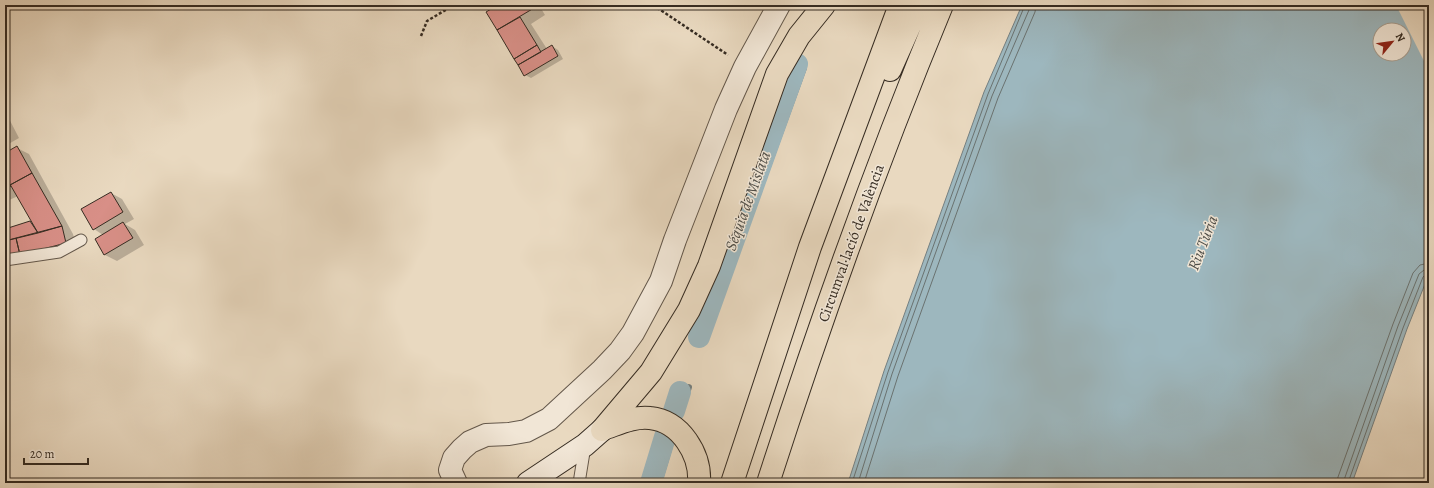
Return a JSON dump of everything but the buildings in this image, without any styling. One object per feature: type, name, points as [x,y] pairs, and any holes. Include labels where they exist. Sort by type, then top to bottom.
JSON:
[{"type":"highway","points":[[602,430],[651,372],[689,310],[709,266],[777,74],[799,36],[824,5]]},
{"type":"highway","points":[[732,483],[810,247],[900,5]]},
{"type":"highway","points":[[810,247],[835,210],[880,92],[919,5]]},
{"type":"highway","name":"Circumval·lació de València","points":[[768,483],[848,248],[942,5]]},
{"type":"highway","points":[[602,430],[631,419],[651,418],[667,423],[682,434],[694,452],[700,473],[699,483]]},
{"type":"street","points":[[456,483],[450,470],[454,458],[470,442],[486,435],[526,431],[549,419],[602,370],[620,351],[633,333],[661,281],[675,240],[717,131],[744,67],[779,5]]},
{"type":"street","points":[[528,483],[585,445],[602,430]]},
{"type":"lane","points":[[5,260],[59,252],[81,240]]},
{"type":"lane","points":[[579,483],[585,445]]},
{"type":"path","points":[[421,36],[427,21],[454,5]]},
{"type":"path","points":[[653,5],[744,67]]},
{"type":"water","name":"Riu Túria","points":[[1022,5],[1429,5],[1429,274],[1407,329],[1352,483],[848,483],[884,371],[984,92]]},
{"type":"pier","points":[[1396,5],[1429,5],[1429,71],[1412,37],[1412,22],[1404,22]]},
{"type":"waterway","name":"Séquia de Mislata","points":[[699,337],[797,64]]},
{"type":"waterway","points":[[705,339],[804,68]]},
{"type":"waterway","points":[[680,415],[689,387]]},
{"type":"waterway","name":"Séquia de Mislata","points":[[674,411],[680,392]]},
{"type":"waterway","name":"Séquia de Mislata","points":[[651,483],[665,437]]},
{"type":"waterway","points":[[659,483],[671,443]]}]
